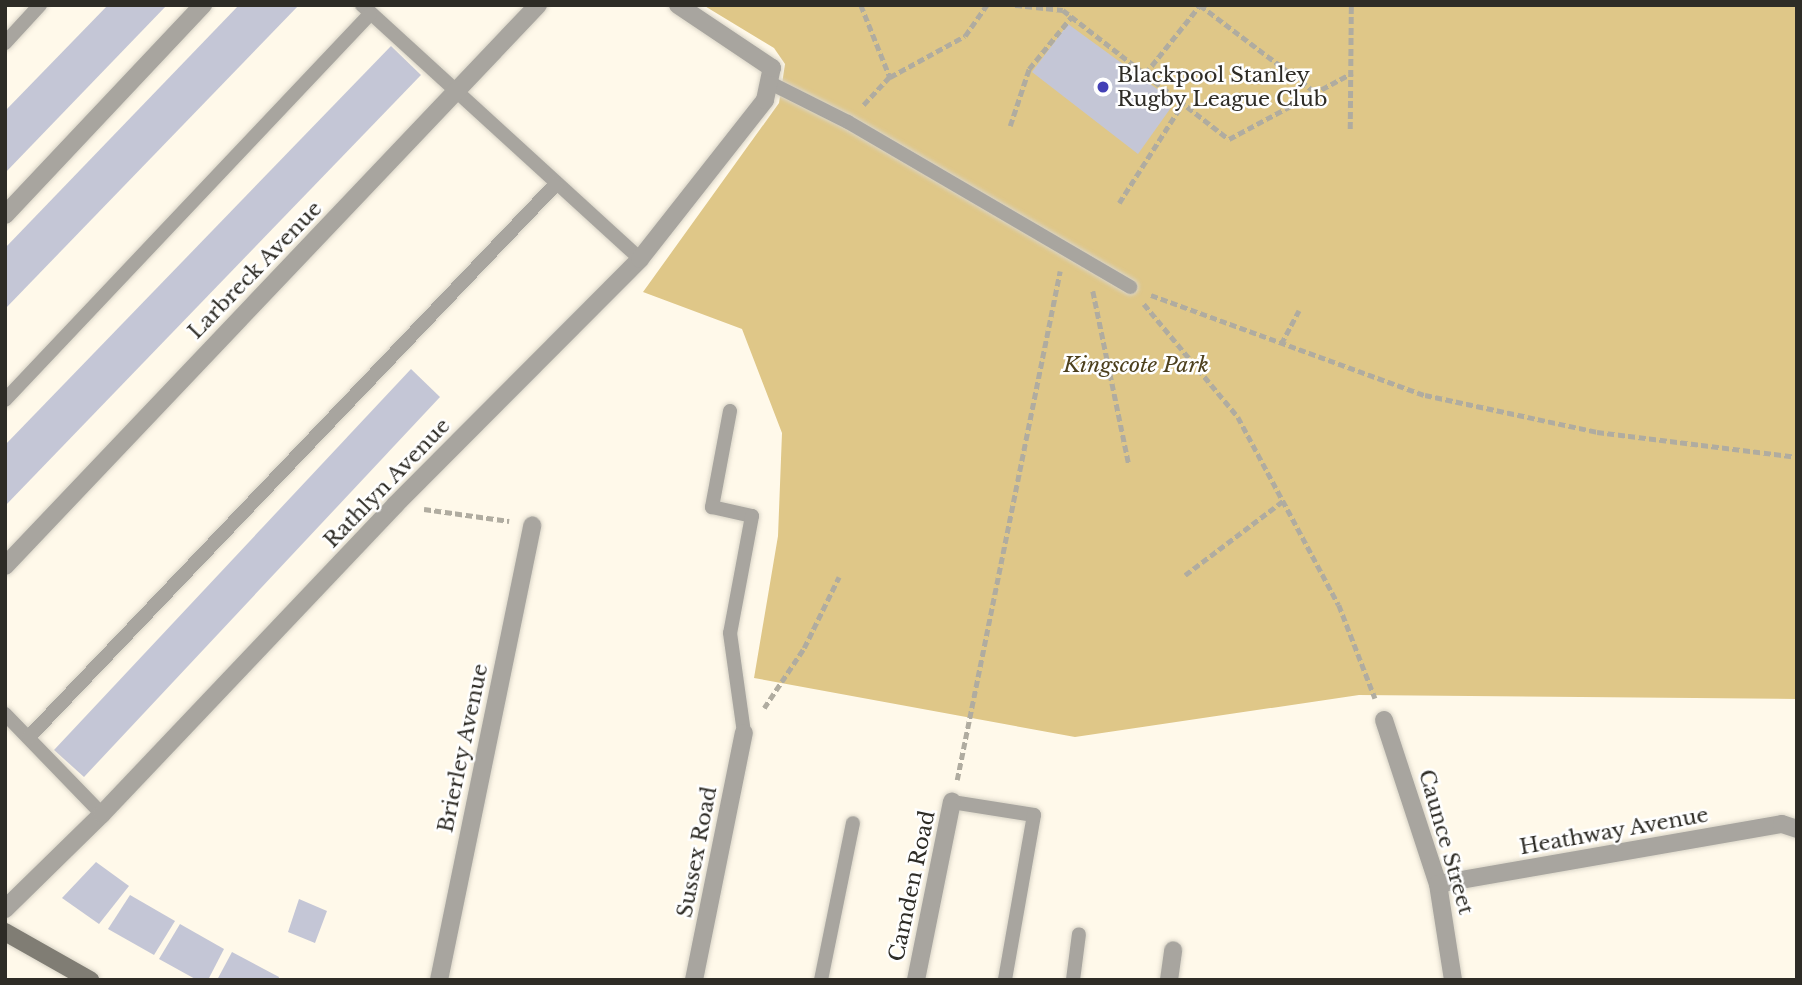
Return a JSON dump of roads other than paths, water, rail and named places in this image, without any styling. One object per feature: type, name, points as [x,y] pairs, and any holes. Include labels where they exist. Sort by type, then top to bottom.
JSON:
[{"type":"street","points":[[5,215],[203,5]]},
{"type":"street","name":"Larbreck Avenue","points":[[5,566],[538,5]]},
{"type":"street","points":[[678,5],[770,75]]},
{"type":"street","name":"Rathlyn Avenue","points":[[5,909],[102,814],[395,505],[640,259],[765,100],[770,75]]},
{"type":"street","name":"Brierley Avenue","points":[[439,980],[532,525]]},
{"type":"street","name":"Caunce Street","points":[[1384,720],[1438,884],[1453,980]]},
{"type":"street","name":"Sussex Road","points":[[694,980],[744,733]]},
{"type":"street","name":"Camden Road","points":[[916,980],[952,802]]},
{"type":"street","name":"Heathway Avenue","points":[[1438,884],[1782,824],[1797,830]]},
{"type":"street","points":[[5,932],[90,980]]},
{"type":"street","points":[[1169,980],[1173,950]]},
{"type":"lane","points":[[5,43],[40,5]]},
{"type":"lane","points":[[5,400],[366,9],[640,259]]},
{"type":"lane","points":[[770,75],[1130,287]]},
{"type":"lane","points":[[29,737],[556,184]]},
{"type":"lane","points":[[730,411],[712,507],[752,516],[730,633],[744,733]]},
{"type":"lane","points":[[5,714],[102,814]]},
{"type":"lane","points":[[952,802],[1034,815],[1005,980]]},
{"type":"lane","points":[[821,980],[853,823]]},
{"type":"lane","points":[[1073,980],[1079,934]]},
{"type":"place","name":"Blackpool Stanley Rugby League Club","points":[[1103,87]]},
{"type":"park label","name":"Kingscote Park","points":[[1136,365]]}]
